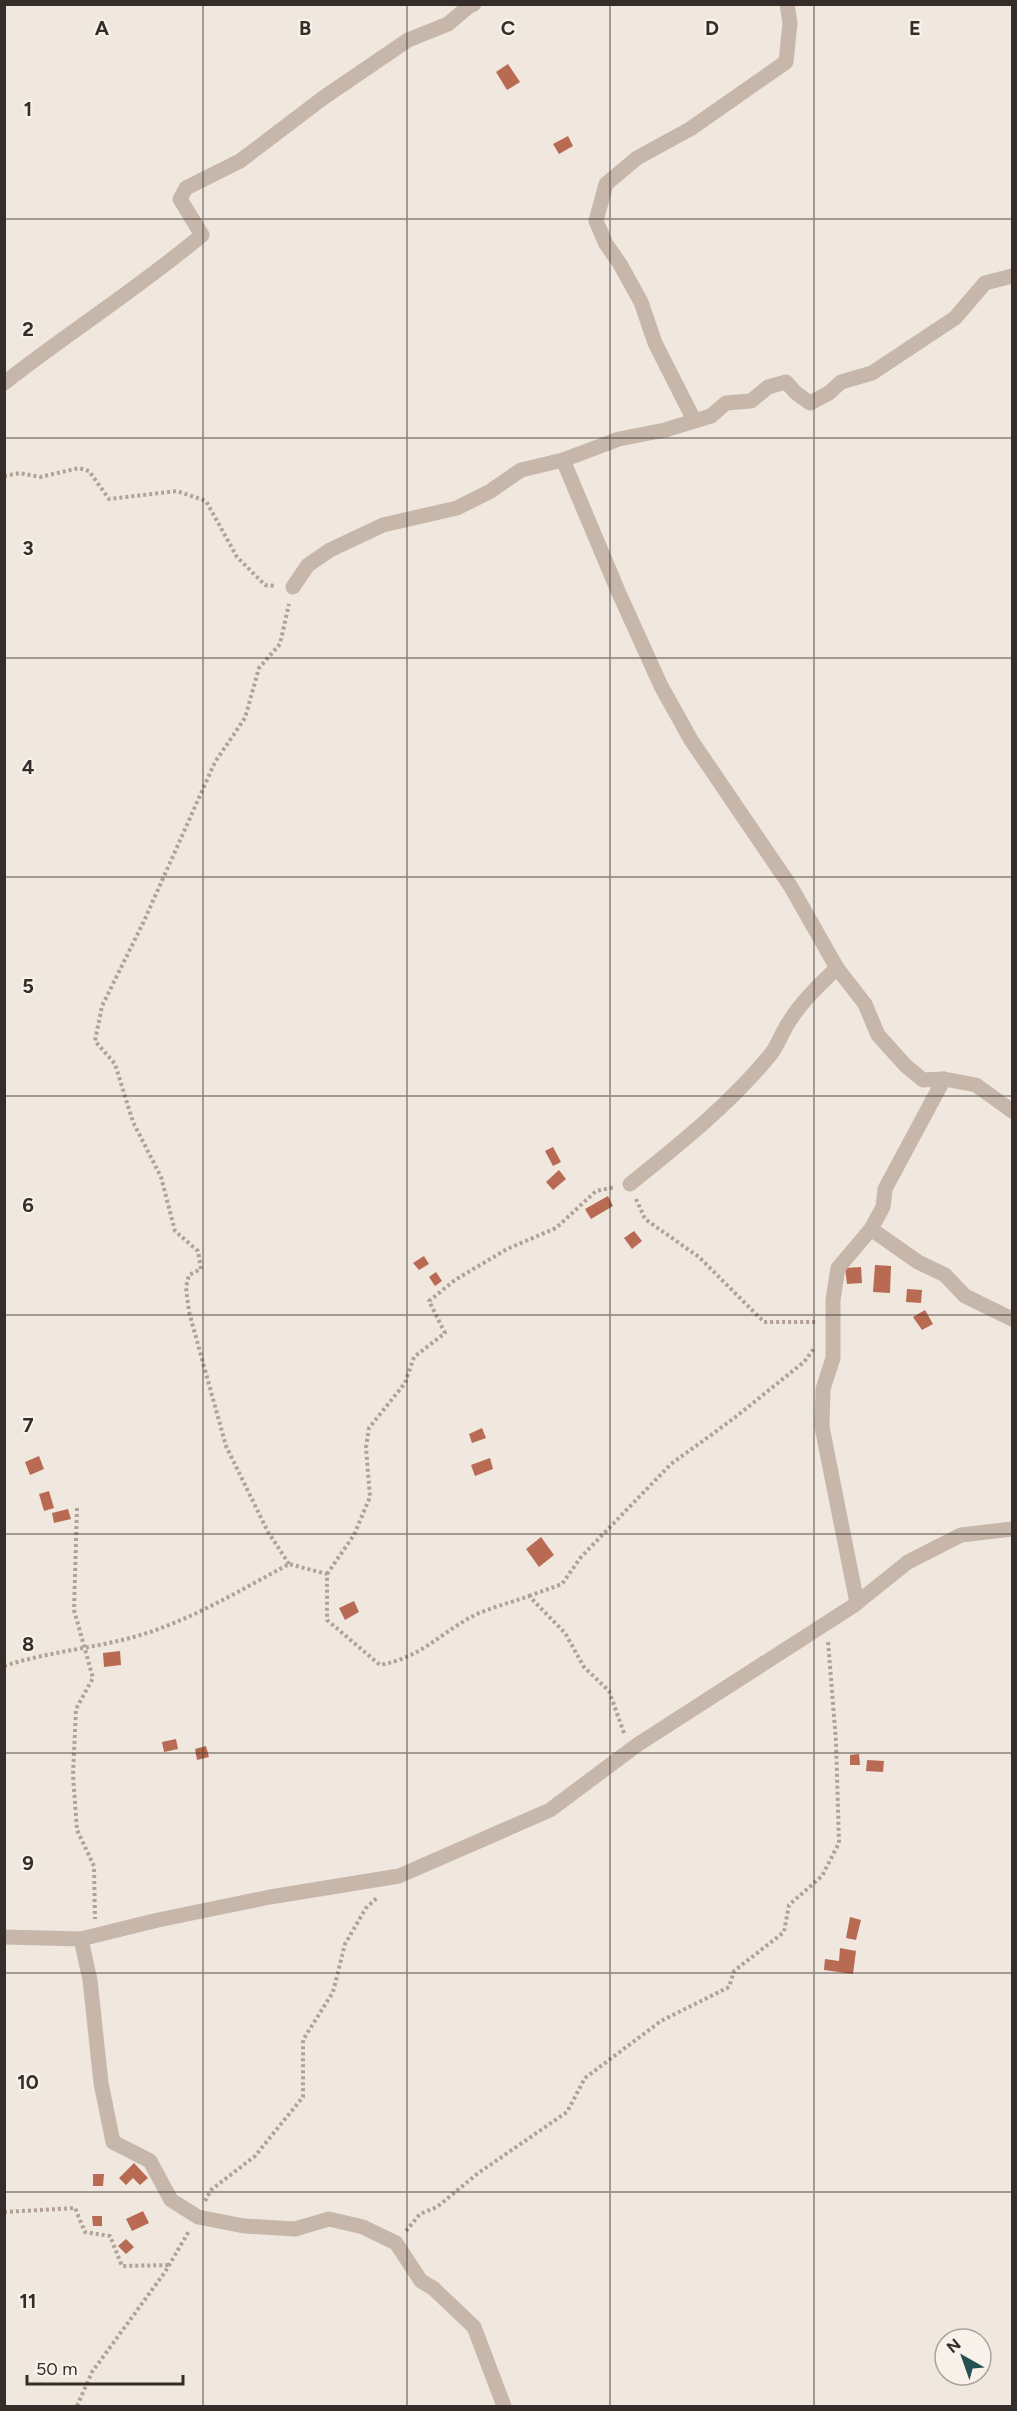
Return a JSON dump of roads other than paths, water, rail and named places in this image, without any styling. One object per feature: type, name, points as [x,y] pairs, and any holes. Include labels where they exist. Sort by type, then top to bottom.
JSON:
[{"type":"street","points":[[4,383],[83,323],[140,285],[202,235],[180,199],[186,188],[240,161],[296,117],[382,57],[408,40],[448,24],[468,6],[474,4]]},
{"type":"street","points":[[694,420],[655,344],[641,302],[606,244],[596,221],[606,184],[637,158],[690,129],[786,62],[789,23],[787,4]]},
{"type":"street","points":[[293,587],[308,564],[330,550],[383,525],[457,508],[489,492],[520,470],[563,459],[619,439],[665,430],[711,416],[726,402],[751,401],[768,387],[786,382],[810,403],[829,393],[842,382],[872,373],[955,318],[985,283],[1012,276]]},
{"type":"street","points":[[563,459],[618,591],[661,686],[691,740],[791,887],[837,968],[866,1004],[878,1035],[906,1066],[923,1080],[944,1079],[976,1084],[1012,1112]]},
{"type":"street","points":[[630,1184],[691,1135],[737,1092],[772,1052],[789,1021],[837,968]]},
{"type":"street","points":[[856,1602],[822,1427],[823,1389],[833,1358],[832,1300],[838,1268],[871,1229],[883,1207],[885,1188],[944,1079]]},
{"type":"street","points":[[871,1229],[918,1262],[945,1275],[965,1296],[1012,1319]]},
{"type":"street","points":[[4,1937],[88,1937],[270,1897],[399,1876],[550,1810],[630,1750],[826,1623],[908,1562],[961,1535],[1012,1529]]},
{"type":"street","points":[[88,1937],[101,2084],[112,2142],[150,2161],[171,2200],[198,2217],[244,2226],[296,2229],[329,2219],[363,2227],[396,2243],[421,2281],[433,2288],[474,2327],[504,2406]]}]
